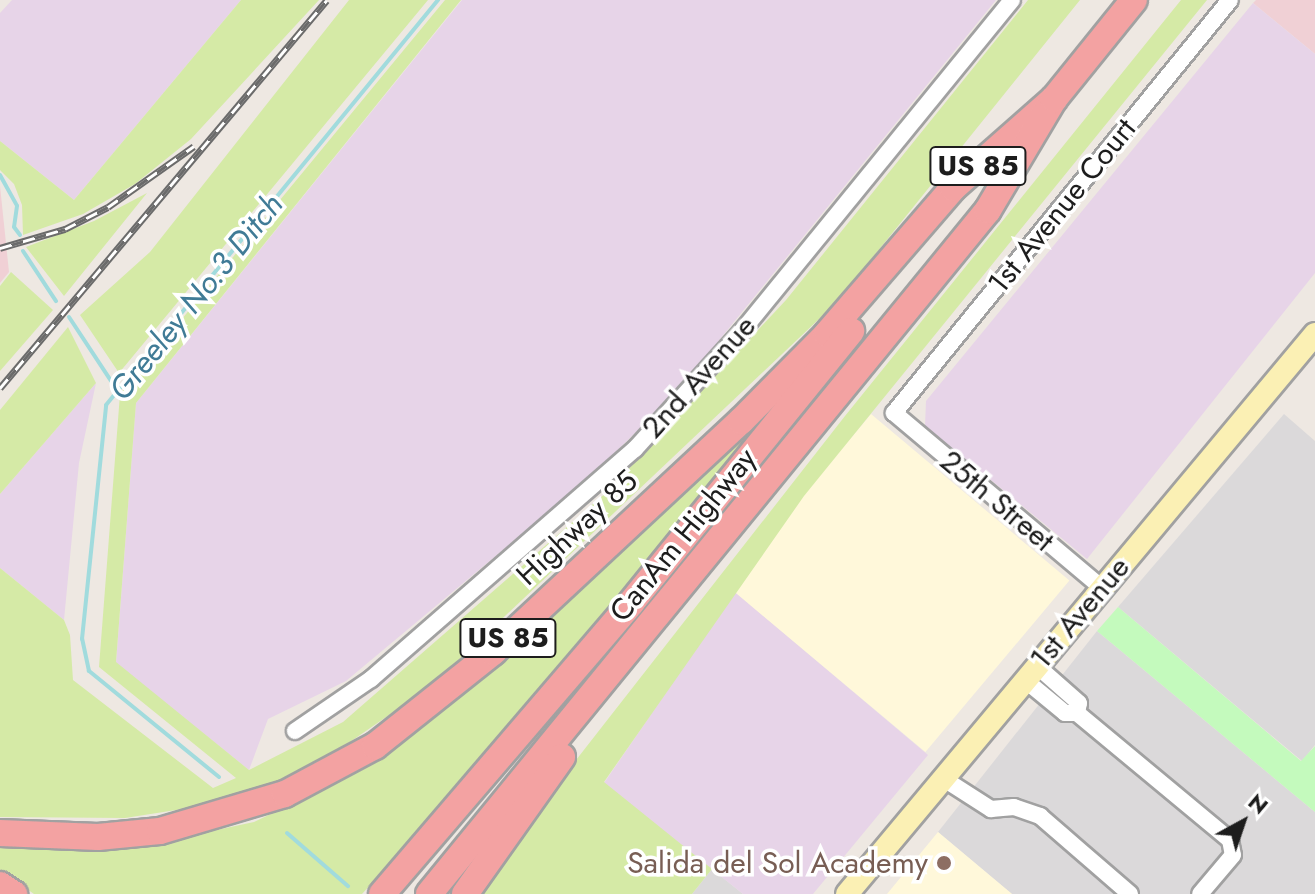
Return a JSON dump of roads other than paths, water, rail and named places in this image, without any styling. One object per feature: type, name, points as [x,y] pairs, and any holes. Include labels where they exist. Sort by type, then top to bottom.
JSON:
[{"type":"highway","name":"Highway 85","points":[[825,409],[988,210],[1054,99],[1134,0]]},
{"type":"highway","name":"Highway 85","points":[[0,833],[98,837],[185,825],[285,794],[375,746],[493,652],[741,421],[910,242],[953,188],[1054,99]]},
{"type":"highway","points":[[382,894],[631,603],[885,288],[910,242]]},
{"type":"highway","name":"CanAm Highway","points":[[591,701],[825,409]]},
{"type":"highway","points":[[465,894],[558,765],[591,701]]},
{"type":"highway","name":"US 85","points":[[429,894],[591,701]]},
{"type":"highway","points":[[0,885],[14,894]]},
{"type":"main road","name":"1st Avenue","points":[[847,894],[1315,334]]},
{"type":"street","name":"2nd Avenue","points":[[295,731],[371,679],[635,449],[742,331],[1012,0]]},
{"type":"street","name":"1st Avenue Court","points":[[894,413],[1230,0]]},
{"type":"street","name":"25th Street","points":[[894,413],[1102,588]]},
{"type":"street","points":[[1031,673],[1079,703],[1077,713],[1230,840],[1233,855],[1200,894]]},
{"type":"street","points":[[944,779],[991,809],[1014,807],[1040,816],[1130,894]]},
{"type":"waterway","name":"Greeley No.3 Ditch","points":[[219,777],[89,671],[82,639],[106,405],[438,0]]},
{"type":"waterway","points":[[0,175],[17,206],[14,227],[20,235]]},
{"type":"waterway","points":[[23,251],[56,301]]},
{"type":"waterway","points":[[69,317],[117,390]]},
{"type":"waterway","name":"Greeley No.3 Ditch","points":[[287,833],[348,886]]},
{"type":"railway","points":[[0,388],[327,0]]},
{"type":"railway","points":[[0,248],[65,229],[108,207],[194,146]]},
{"type":"place","name":"Salida del Sol Academy","points":[[944,863]]}]
